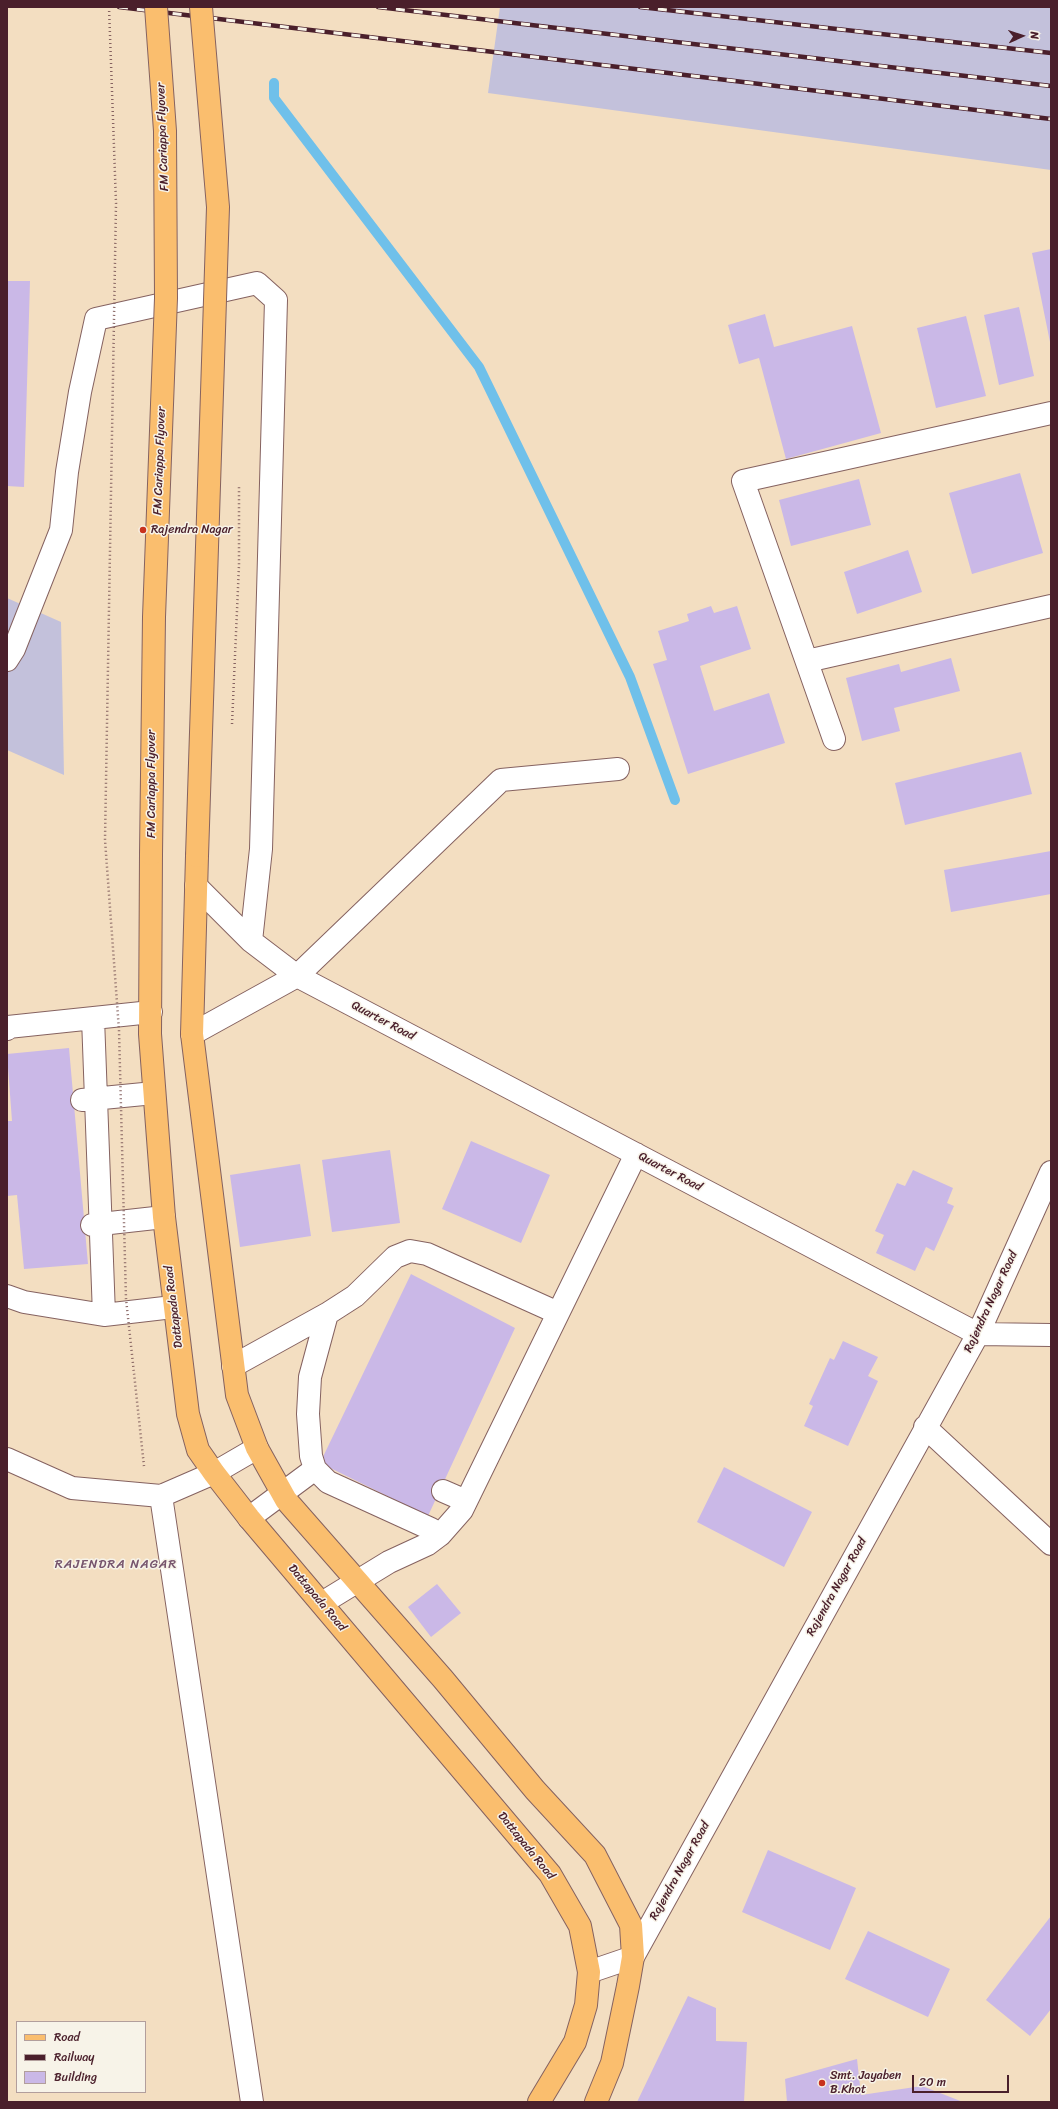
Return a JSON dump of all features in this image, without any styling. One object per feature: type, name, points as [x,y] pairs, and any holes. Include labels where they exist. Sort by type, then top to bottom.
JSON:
[{"type":"main road","name":"FM Cariappa Flyover","points":[[150,1034],[154,617],[166,298],[165,131],[156,7]]},
{"type":"main road","points":[[201,7],[218,207],[192,1034],[237,1395],[257,1448],[286,1500],[443,1679],[535,1790],[596,1855],[631,1925],[633,1956],[612,2063],[596,2102]]},
{"type":"main road","name":"Dattapada Road","points":[[150,1034],[164,1217],[174,1307],[188,1414],[198,1450],[249,1518],[550,1874],[580,1926],[589,1972],[586,2005],[575,2042],[539,2102]]},
{"type":"street","points":[[7,660],[14,649],[60,530],[67,472],[79,399],[96,319],[257,283],[276,300],[261,849],[251,941]]},
{"type":"street","points":[[834,739],[743,481],[1051,413]]},
{"type":"street","points":[[807,662],[1051,606]]},
{"type":"street","points":[[192,1034],[297,976],[501,780],[618,769]]},
{"type":"street","name":"Quarter Road","points":[[196,886],[251,941],[297,976],[978,1334],[1051,1335]]},
{"type":"street","points":[[7,1029],[8,1027],[150,1012]]},
{"type":"street","points":[[93,1018],[89,1100],[96,1224],[104,1315]]},
{"type":"street","points":[[89,1100],[154,1093]]},
{"type":"street","points":[[322,1603],[389,1562],[428,1544],[440,1535],[462,1510],[636,1154]]},
{"type":"street","name":"Rajendra Nagar Road","points":[[633,1956],[925,1427],[978,1334],[1051,1172]]},
{"type":"street","points":[[96,1224],[164,1217]]},
{"type":"street","points":[[233,1366],[327,1314],[355,1296],[395,1257],[410,1250],[427,1254],[558,1313]]},
{"type":"street","points":[[7,1296],[24,1302],[104,1315],[174,1307]]},
{"type":"street","points":[[327,1314],[310,1385],[308,1414],[311,1456],[315,1469],[328,1482],[440,1535]]},
{"type":"street","points":[[925,1427],[1051,1544]]},
{"type":"street","points":[[7,1459],[72,1488],[162,1496],[214,1473],[257,1448]]},
{"type":"street","points":[[249,1518],[282,1492],[315,1469]]},
{"type":"street","points":[[443,1491],[466,1501]]},
{"type":"street","points":[[162,1496],[252,2102]]},
{"type":"street","points":[[589,1972],[633,1956]]},
{"type":"path","points":[[109,7],[116,203],[105,840],[119,1030],[126,1299],[144,1466]]},
{"type":"shaded area","points":[[500,7],[1051,7],[1051,170],[488,93]]},
{"type":"shaded area","points":[[7,598],[61,622],[64,775],[7,750]]},
{"type":"building","points":[[1051,249],[1051,342],[1050,342],[1032,253]]},
{"type":"building","points":[[7,281],[30,281],[24,487],[7,486]]},
{"type":"building","points":[[1019,307],[1034,376],[999,385],[984,315]]},
{"type":"building","points":[[765,314],[774,347],[852,326],[881,433],[786,459],[759,358],[739,364],[728,325]]},
{"type":"building","points":[[966,316],[986,396],[936,408],[917,328]]},
{"type":"building","points":[[1020,473],[1043,553],[972,574],[949,493]]},
{"type":"building","points":[[859,479],[871,525],[791,546],[779,500]]},
{"type":"building","points":[[908,550],[922,592],[857,614],[844,572]]},
{"type":"building","points":[[711,606],[714,613],[737,606],[751,649],[700,666],[714,711],[769,693],[785,743],[688,774],[653,664],[667,660],[658,631],[689,621],[687,614]]},
{"type":"building","points":[[951,658],[960,691],[894,708],[900,731],[862,741],[846,678],[899,664],[901,672]]},
{"type":"building","points":[[1021,752],[1032,794],[905,825],[895,783]]},
{"type":"building","points":[[1051,851],[1051,894],[951,912],[944,870]]},
{"type":"building","points":[[69,1048],[88,1264],[24,1269],[17,1195],[7,1196],[7,1121],[12,1121],[7,1054]]},
{"type":"building","points":[[471,1141],[550,1175],[521,1243],[442,1209]]},
{"type":"building","points":[[390,1150],[400,1223],[332,1232],[322,1160]]},
{"type":"building","points":[[300,1164],[311,1236],[240,1247],[230,1175]]},
{"type":"building","points":[[913,1170],[953,1188],[947,1203],[954,1206],[934,1251],[926,1247],[915,1271],[876,1253],[884,1235],[875,1231],[897,1183],[905,1186]]},
{"type":"building","points":[[411,1274],[515,1328],[428,1516],[320,1463]]},
{"type":"building","points":[[843,1341],[878,1357],[868,1376],[878,1381],[848,1446],[804,1426],[813,1406],[809,1404],[830,1358],[834,1360]]},
{"type":"building","points":[[724,1467],[812,1512],[784,1567],[697,1522]]},
{"type":"building","points":[[437,1584],[461,1613],[431,1637],[408,1607]]},
{"type":"building","points":[[768,1850],[856,1888],[830,1950],[742,1912]]},
{"type":"building","points":[[1051,1916],[1051,2009],[1030,2036],[986,2000]]},
{"type":"building","points":[[868,1931],[950,1969],[928,2017],[845,1979]]},
{"type":"building","points":[[688,1996],[716,2008],[716,2041],[747,2042],[744,2102],[637,2102]]},
{"type":"building","name":"Smt. Jayaben B.Khot","points":[[857,2059],[861,2095],[922,2086],[963,2102],[787,2102],[785,2079]]},
{"type":"waterway","points":[[274,83],[274,98],[479,367],[630,677],[675,800]]},
{"type":"railway","points":[[119,7],[1051,119]]},
{"type":"railway","points":[[378,7],[1051,86]]},
{"type":"railway","points":[[640,7],[1051,53]]},
{"type":"place","name":"Rajendra Nagar","points":[[143,530]]},
{"type":"place","name":"Smt. Jayaben B.Khot","points":[[822,2083]]},
{"type":"district","name":"RAJENDRA NAGAR","points":[[116,1565]]}]
